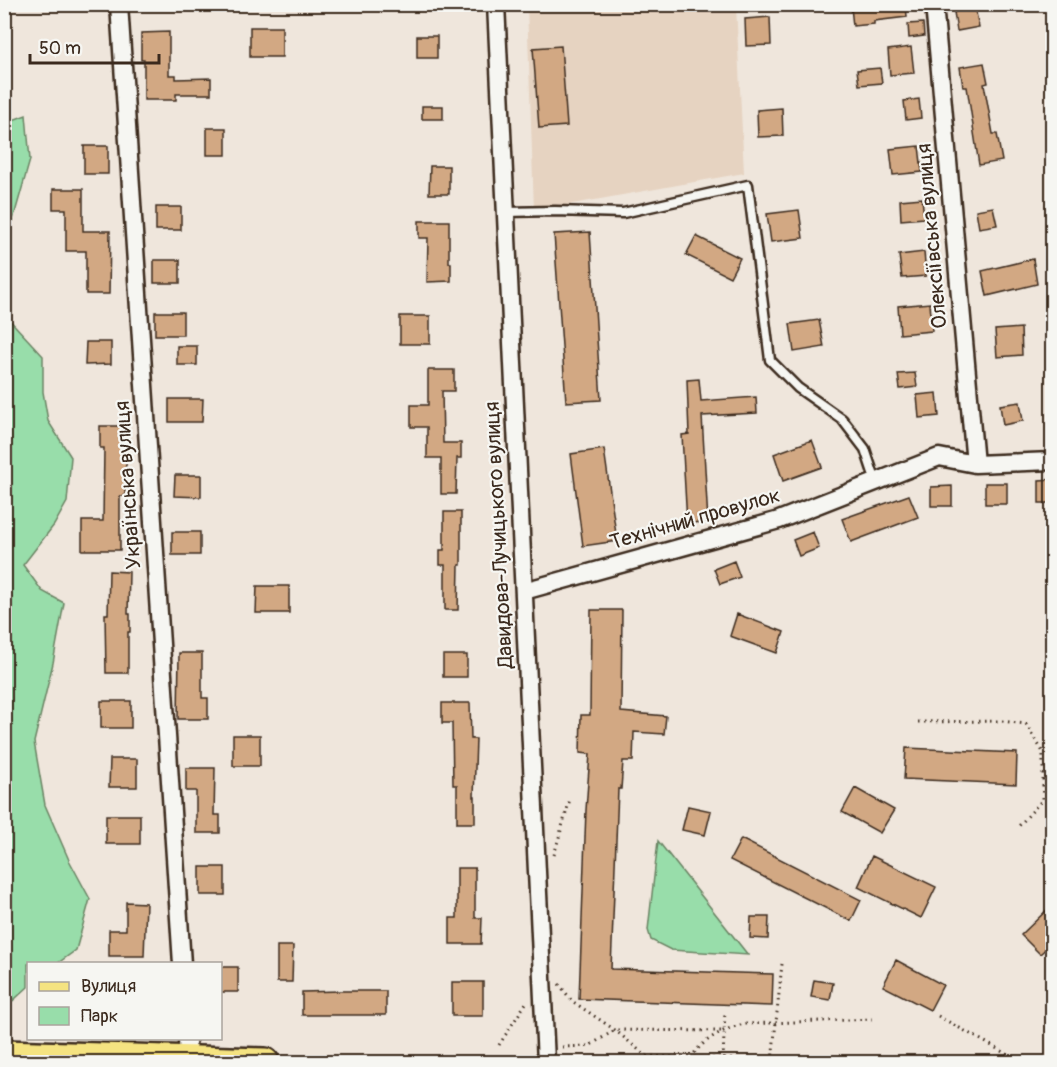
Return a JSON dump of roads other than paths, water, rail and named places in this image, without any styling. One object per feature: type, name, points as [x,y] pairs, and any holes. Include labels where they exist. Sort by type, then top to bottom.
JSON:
[{"type":"main road","points":[[4,1054],[188,1054],[265,1062]]},
{"type":"street","name":"Українська вулиця","points":[[119,4],[182,962]]},
{"type":"street","name":"Давидова-Лучицького вулиця","points":[[496,4],[546,1055]]},
{"type":"street","name":"Олексіївська вулиця","points":[[934,4],[975,464]]},
{"type":"street","name":"Технічний провулок","points":[[524,591],[779,520],[939,458],[975,464],[1053,461]]},
{"type":"lane","points":[[506,212],[623,213],[748,185],[770,360],[798,388],[842,419],[865,449],[876,482]]}]
